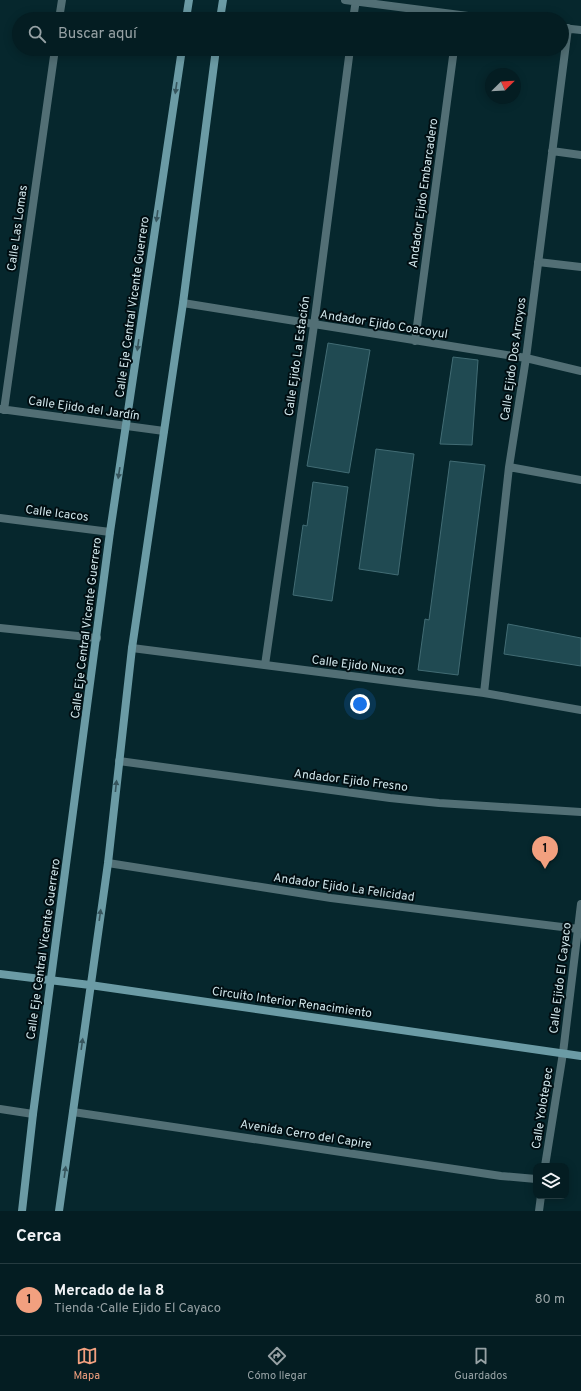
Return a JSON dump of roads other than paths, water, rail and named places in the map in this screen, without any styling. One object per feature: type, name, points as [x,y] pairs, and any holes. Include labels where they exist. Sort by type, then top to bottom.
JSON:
[{"type":"main road","points":[[187,12],[189,0]]},
{"type":"main road","points":[[221,12],[223,0]]},
{"type":"main road","name":"Calle Eje Central Vicente Guerrero","points":[[22,1211],[33,1114],[110,532],[181,56]]},
{"type":"main road","points":[[59,1211],[108,863],[132,648],[183,303],[215,56]]},
{"type":"main road","name":"Circuito Interior Renacimiento","points":[[0,974],[90,985],[581,1056]]},
{"type":"street","points":[[60,12],[62,0]]},
{"type":"street","points":[[345,0],[427,12]]},
{"type":"street","points":[[354,12],[356,1]]},
{"type":"street","points":[[569,28],[581,30]]},
{"type":"street","name":"Calle Las Lomas","points":[[2,409],[54,56]]},
{"type":"street","name":"Calle Ejido La Estación","points":[[265,665],[314,325],[349,56]]},
{"type":"street","name":"Andador Ejido Embarcadero","points":[[415,341],[453,56]]},
{"type":"street","name":"Calle Ejido Dos Arroyos","points":[[484,693],[509,467],[526,358],[552,151],[562,56]]},
{"type":"street","points":[[552,151],[581,155]]},
{"type":"street","points":[[538,262],[581,267]]},
{"type":"street","name":"Andador Ejido Coacoyul","points":[[183,303],[526,358],[581,371]]},
{"type":"street","name":"Calle Ejido del Jardín","points":[[2,409],[164,431]]},
{"type":"street","points":[[509,467],[581,480]]},
{"type":"street","name":"Calle Icacos","points":[[0,518],[110,532]]},
{"type":"street","points":[[0,628],[97,638]]},
{"type":"street","name":"Calle Ejido Nuxco","points":[[132,648],[484,693],[581,710]]},
{"type":"street","name":"Andador Ejido Fresno","points":[[119,761],[390,798],[439,803],[581,812]]},
{"type":"street","name":"Andador Ejido La Felicidad","points":[[108,863],[331,898],[578,929]]},
{"type":"street","name":"Calle Ejido El Cayaco","points":[[563,1054],[581,904]]},
{"type":"street","name":"Calle Yolotepec","points":[[545,1163],[563,1054]]},
{"type":"street","points":[[0,1109],[33,1114]]},
{"type":"street","name":"Avenida Cerro del Capire","points":[[73,1112],[501,1176],[533,1179]]},
{"type":"street","points":[[539,1211],[541,1199]]},
{"type":"place","name":"Mercado de la 8","points":[[545,869]]}]
